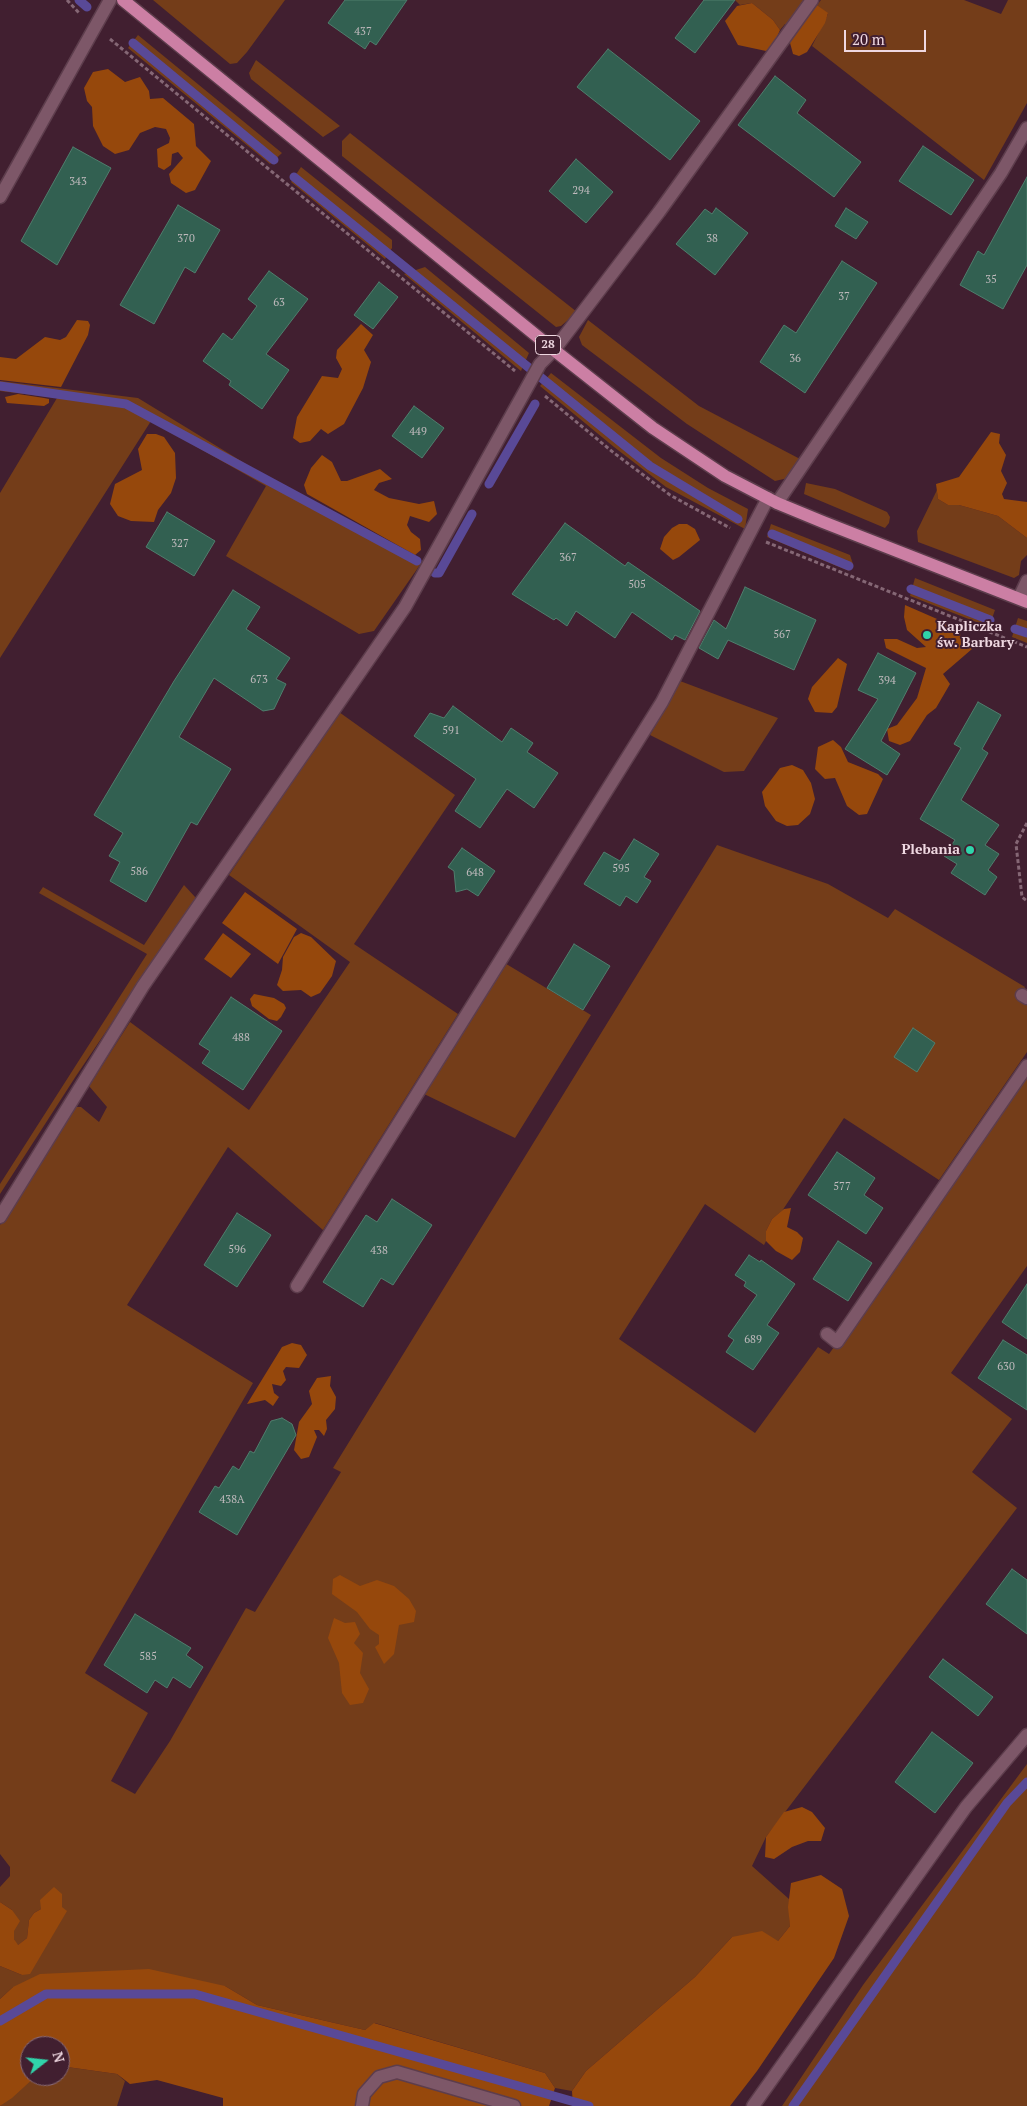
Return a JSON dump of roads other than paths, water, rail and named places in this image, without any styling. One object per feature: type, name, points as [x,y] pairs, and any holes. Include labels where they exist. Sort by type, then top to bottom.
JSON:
[{"type":"main road","name":"28","points":[[123,0],[554,350],[653,428],[725,476],[772,500],[1023,600]]},
{"type":"street","points":[[0,196],[110,0]]},
{"type":"street","points":[[0,1217],[144,986],[405,607],[540,364],[554,350],[659,212],[812,0]]},
{"type":"street","points":[[297,1286],[662,702],[772,500],[1000,173],[1027,128]]},
{"type":"street","points":[[1023,600],[1027,582]]},
{"type":"street","points":[[827,1334],[837,1342],[1027,1066]]},
{"type":"street","points":[[753,2106],[966,1807],[1027,1735]]},
{"type":"street","points":[[362,2106],[364,2094],[379,2077],[396,2072],[514,2106]]},
{"type":"waterway","points":[[79,0],[87,7]]},
{"type":"waterway","points":[[133,43],[274,160]]},
{"type":"waterway","points":[[294,177],[650,466],[738,519]]},
{"type":"waterway","points":[[0,386],[126,404],[417,561]]},
{"type":"waterway","points":[[489,484],[535,404]]},
{"type":"waterway","points":[[435,573],[439,573],[472,514]]},
{"type":"waterway","points":[[772,534],[849,566]]},
{"type":"waterway","points":[[911,589],[990,620]]},
{"type":"waterway","points":[[1015,629],[1027,633]]},
{"type":"waterway","points":[[793,2106],[1007,1803],[1027,1782]]},
{"type":"waterway","points":[[0,2021],[46,1994],[195,1994],[589,2106]]},
{"type":"place","name":"Kapliczka św. Barbary","points":[[927,635]]},
{"type":"place","name":"Plebania","points":[[970,850]]}]
